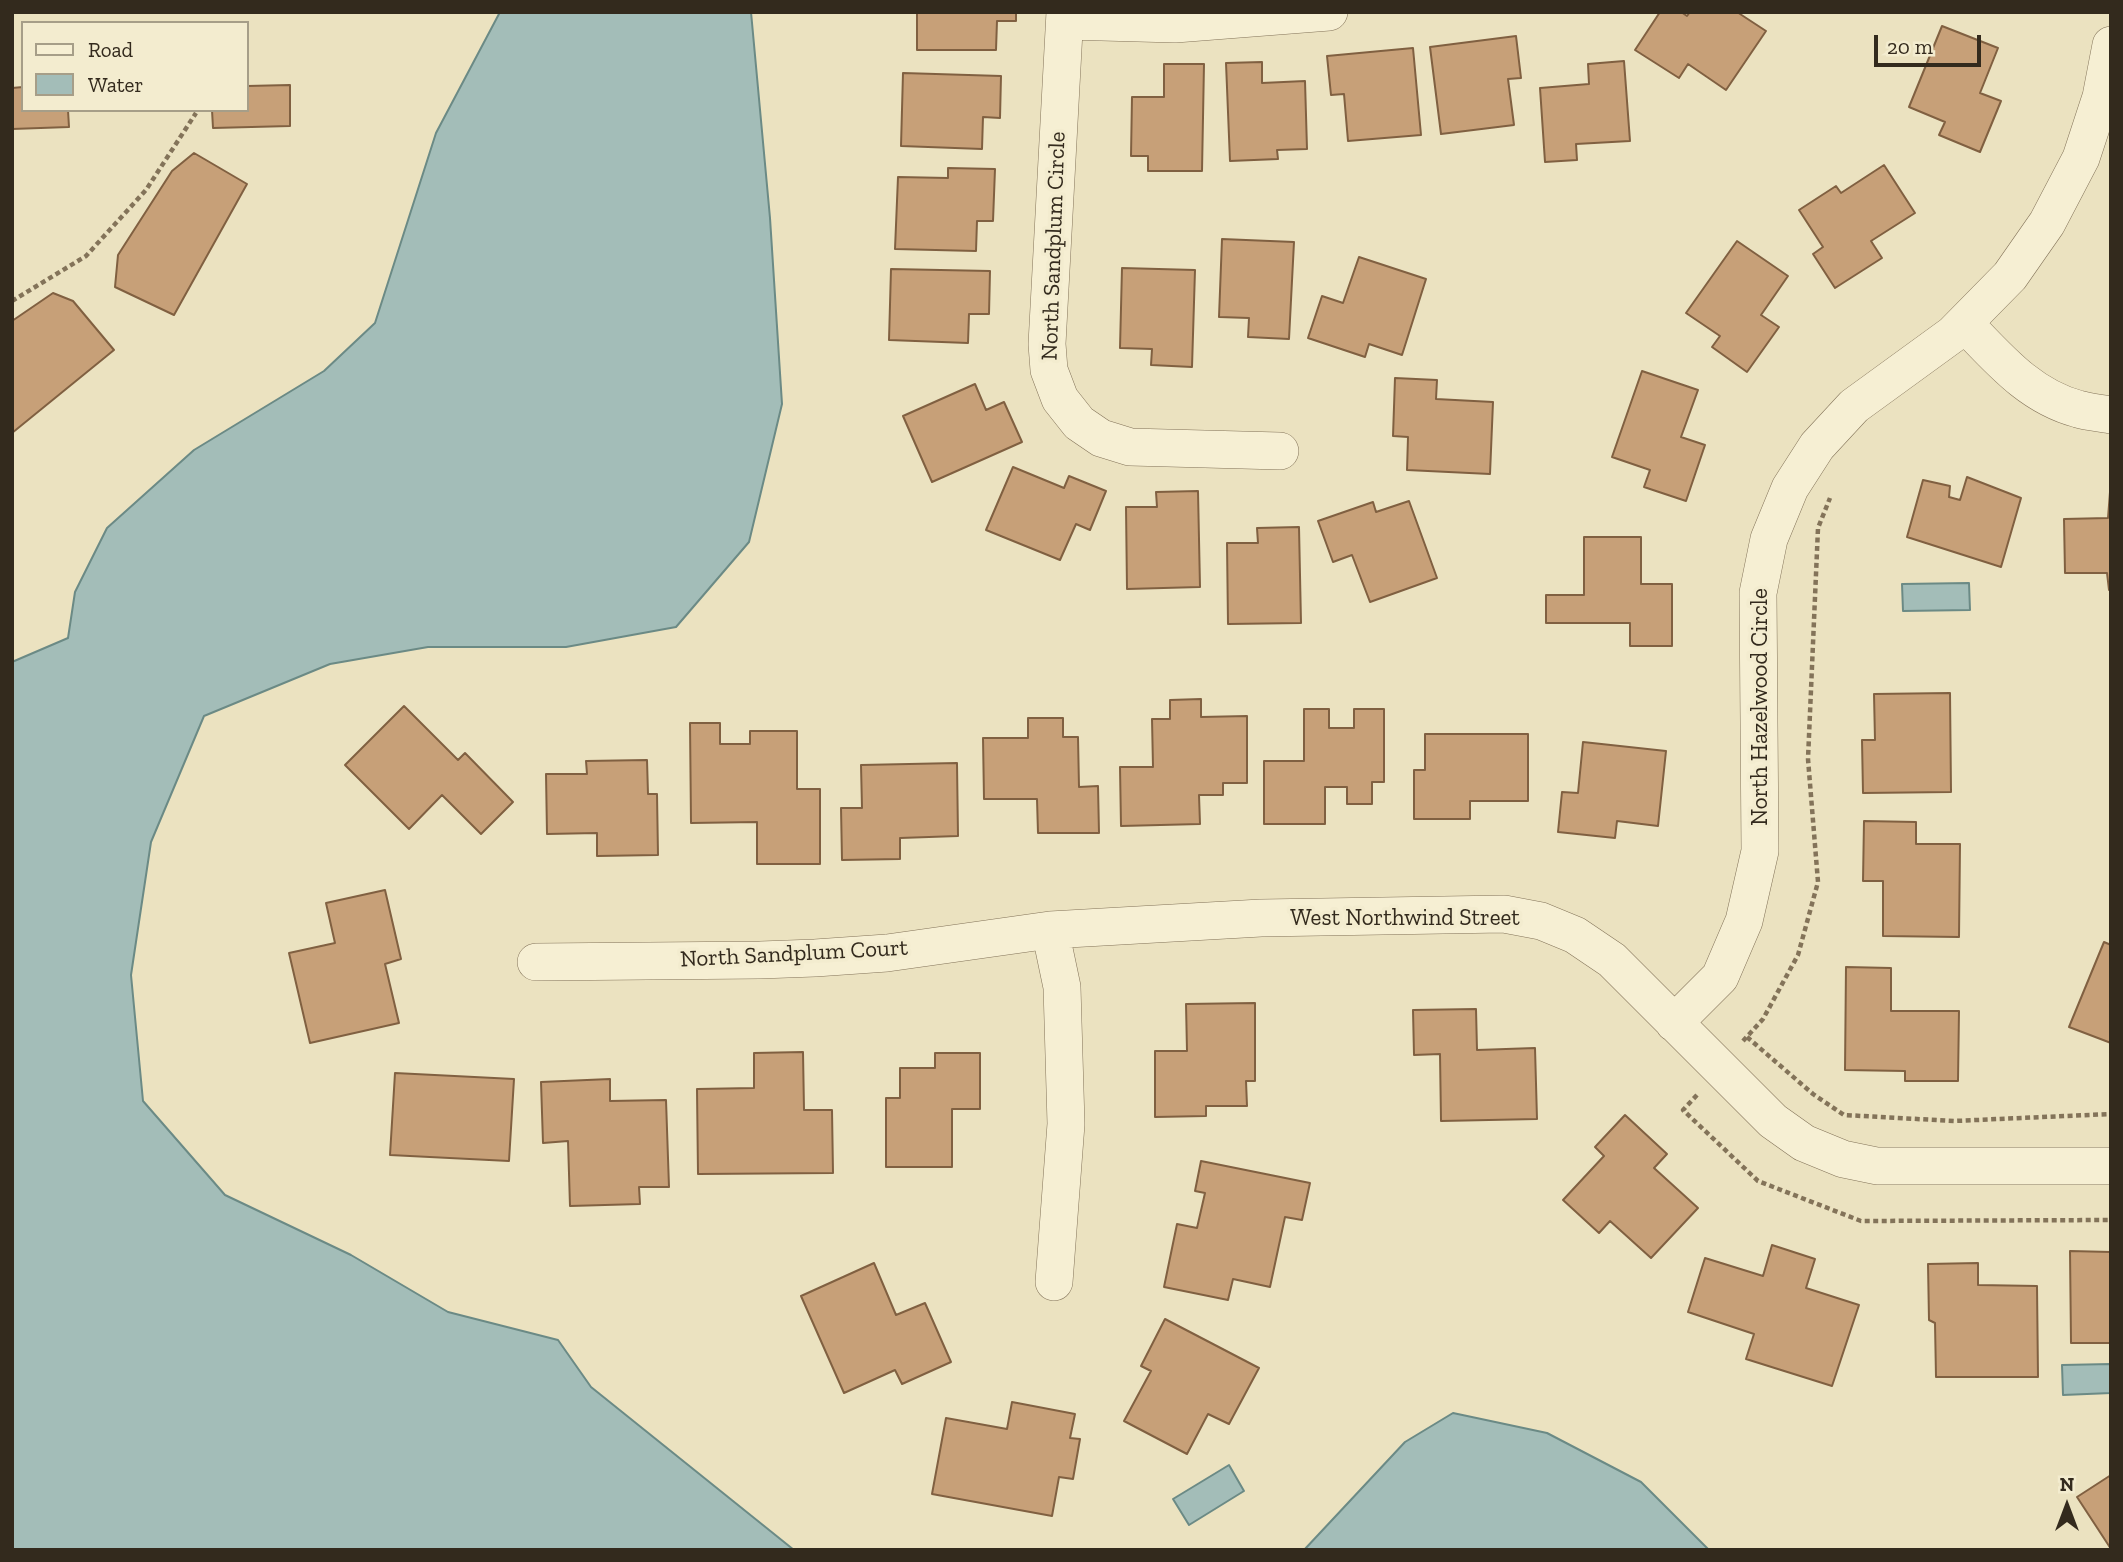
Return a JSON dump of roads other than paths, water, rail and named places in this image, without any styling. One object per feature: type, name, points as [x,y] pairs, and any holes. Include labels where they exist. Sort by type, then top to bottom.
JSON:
[{"type":"street","points":[[1065,17],[1175,24],[1329,12]]},
{"type":"street","name":"North Sandplum Circle","points":[[1065,17],[1047,344],[1049,370],[1060,399],[1079,423],[1101,438],[1130,447],[1280,451]]},
{"type":"street","name":"North Hazelwood Circle","points":[[1674,1023],[1720,977],[1744,921],[1760,851],[1758,593],[1769,539],[1790,488],[1816,446],[1854,406],[1953,334],[2010,276],[2048,223],[2081,158],[2101,97],[2111,45]]},
{"type":"street","points":[[1965,323],[2013,374],[2042,395],[2077,409],[2111,415]]},
{"type":"street","name":"West Northwind Street","points":[[1050,930],[1261,918],[1504,914],[1541,920],[1575,935],[1612,960],[1773,1121],[1804,1143],[1843,1159],[1891,1167],[2111,1166]]},
{"type":"street","points":[[1050,930],[1062,987],[1066,1124],[1054,1282]]},
{"type":"street","name":"North Sandplum Court","points":[[536,962],[815,958],[887,953],[1050,930]]},
{"type":"water","points":[[500,12],[751,12],[770,218],[782,404],[749,542],[676,627],[566,647],[428,647],[330,664],[204,716],[151,842],[131,975],[143,1101],[225,1195],[351,1255],[448,1312],[558,1340],[591,1387],[794,1550],[12,1550],[12,662],[68,638],[75,592],[107,528],[194,450],[324,371],[375,323],[436,133]]},
{"type":"water","points":[[1969,583],[1970,610],[1903,611],[1902,584]]},
{"type":"water","points":[[2111,1364],[2111,1393],[2063,1395],[2062,1365]]},
{"type":"water","points":[[1453,1413],[1547,1433],[1641,1482],[1709,1550],[1304,1550],[1405,1442]]},
{"type":"water","points":[[1229,1465],[1244,1491],[1189,1525],[1173,1499]]}]
